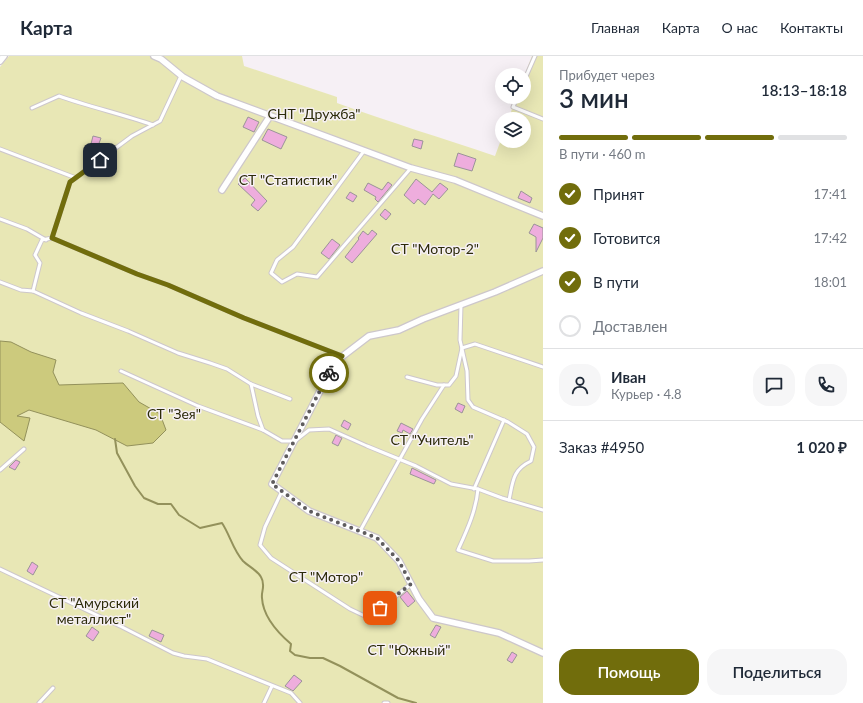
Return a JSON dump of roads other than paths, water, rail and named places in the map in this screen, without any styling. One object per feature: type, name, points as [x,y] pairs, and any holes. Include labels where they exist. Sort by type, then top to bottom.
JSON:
[{"type":"street","points":[[0,61],[4,56]]},
{"type":"street","points":[[154,56],[161,59],[181,75],[217,96],[364,152],[411,168],[455,180],[543,216]]},
{"type":"street","points":[[222,190],[270,116]]},
{"type":"street","points":[[543,271],[399,330],[368,336],[342,356],[335,362],[272,484],[309,511],[377,538],[399,561],[419,599],[433,618],[499,633],[543,653]]},
{"type":"lane","points":[[530,68],[535,56]]},
{"type":"lane","points":[[52,238],[70,182],[132,136],[160,121],[181,75]]},
{"type":"lane","points":[[32,108],[59,96],[90,107],[122,114],[153,125]]},
{"type":"lane","points":[[514,104],[513,107],[543,120]]},
{"type":"lane","points":[[0,149],[76,178]]},
{"type":"lane","points":[[364,152],[293,247],[277,260],[271,273],[282,282],[297,274],[317,278],[411,168]]},
{"type":"lane","points":[[0,218],[27,229],[46,240]]},
{"type":"lane","points":[[34,291],[40,263],[36,255],[42,240],[52,238],[137,274],[168,285],[244,318],[342,356]]},
{"type":"lane","points":[[0,282],[22,290],[34,291],[81,313],[128,330],[178,353],[227,370],[251,384],[290,399]]},
{"type":"lane","points":[[461,304],[460,340],[466,371],[468,400],[473,407],[504,420],[527,434],[534,447],[531,461],[523,464],[517,470],[509,500]]},
{"type":"lane","points":[[462,348],[475,344],[543,367]]},
{"type":"lane","points":[[408,377],[437,385],[449,385],[456,376],[462,348]]},
{"type":"lane","points":[[122,371],[198,406],[263,430],[282,441],[295,441],[309,430],[329,429],[416,466],[451,484],[476,489],[543,510]]},
{"type":"lane","points":[[251,384],[258,416],[263,430]]},
{"type":"lane","points":[[360,532],[422,419],[444,385]]},
{"type":"lane","points":[[504,420],[476,489],[477,500],[472,518],[458,550],[493,561],[543,560]]},
{"type":"lane","points":[[0,470],[24,449]]},
{"type":"lane","points":[[282,491],[265,526],[260,544],[271,558],[350,609],[368,618],[411,584]]},
{"type":"lane","points":[[0,569],[173,653],[207,659],[291,693],[300,703]]},
{"type":"lane","points":[[264,703],[272,686]]},
{"type":"lane","points":[[38,703],[53,688]]},
{"type":"waterway","points":[[115,439],[117,453],[135,486],[144,498],[158,504],[171,504],[179,515],[200,528],[222,523],[240,557],[261,577],[263,583],[262,598],[265,612],[276,629],[291,644],[290,651],[295,655],[310,658],[323,658],[398,698],[416,703]]},
{"type":"park label","name":"СНТ \"Дружба\"","points":[[314,113]]},
{"type":"park label","name":"СТ \"Статистик\"","points":[[288,179]]},
{"type":"park label","name":"СТ \"Мотор-2\"","points":[[435,248]]},
{"type":"park label","name":"СТ \"Зея\"","points":[[174,413]]},
{"type":"park label","name":"СТ \"Учитель\"","points":[[432,439]]},
{"type":"park label","name":"СТ \"Мотор\"","points":[[326,576]]},
{"type":"park label","name":"СТ \"Амурский металлист\"","points":[[94,610]]},
{"type":"park label","name":"СТ \"Южный\"","points":[[409,649]]}]
